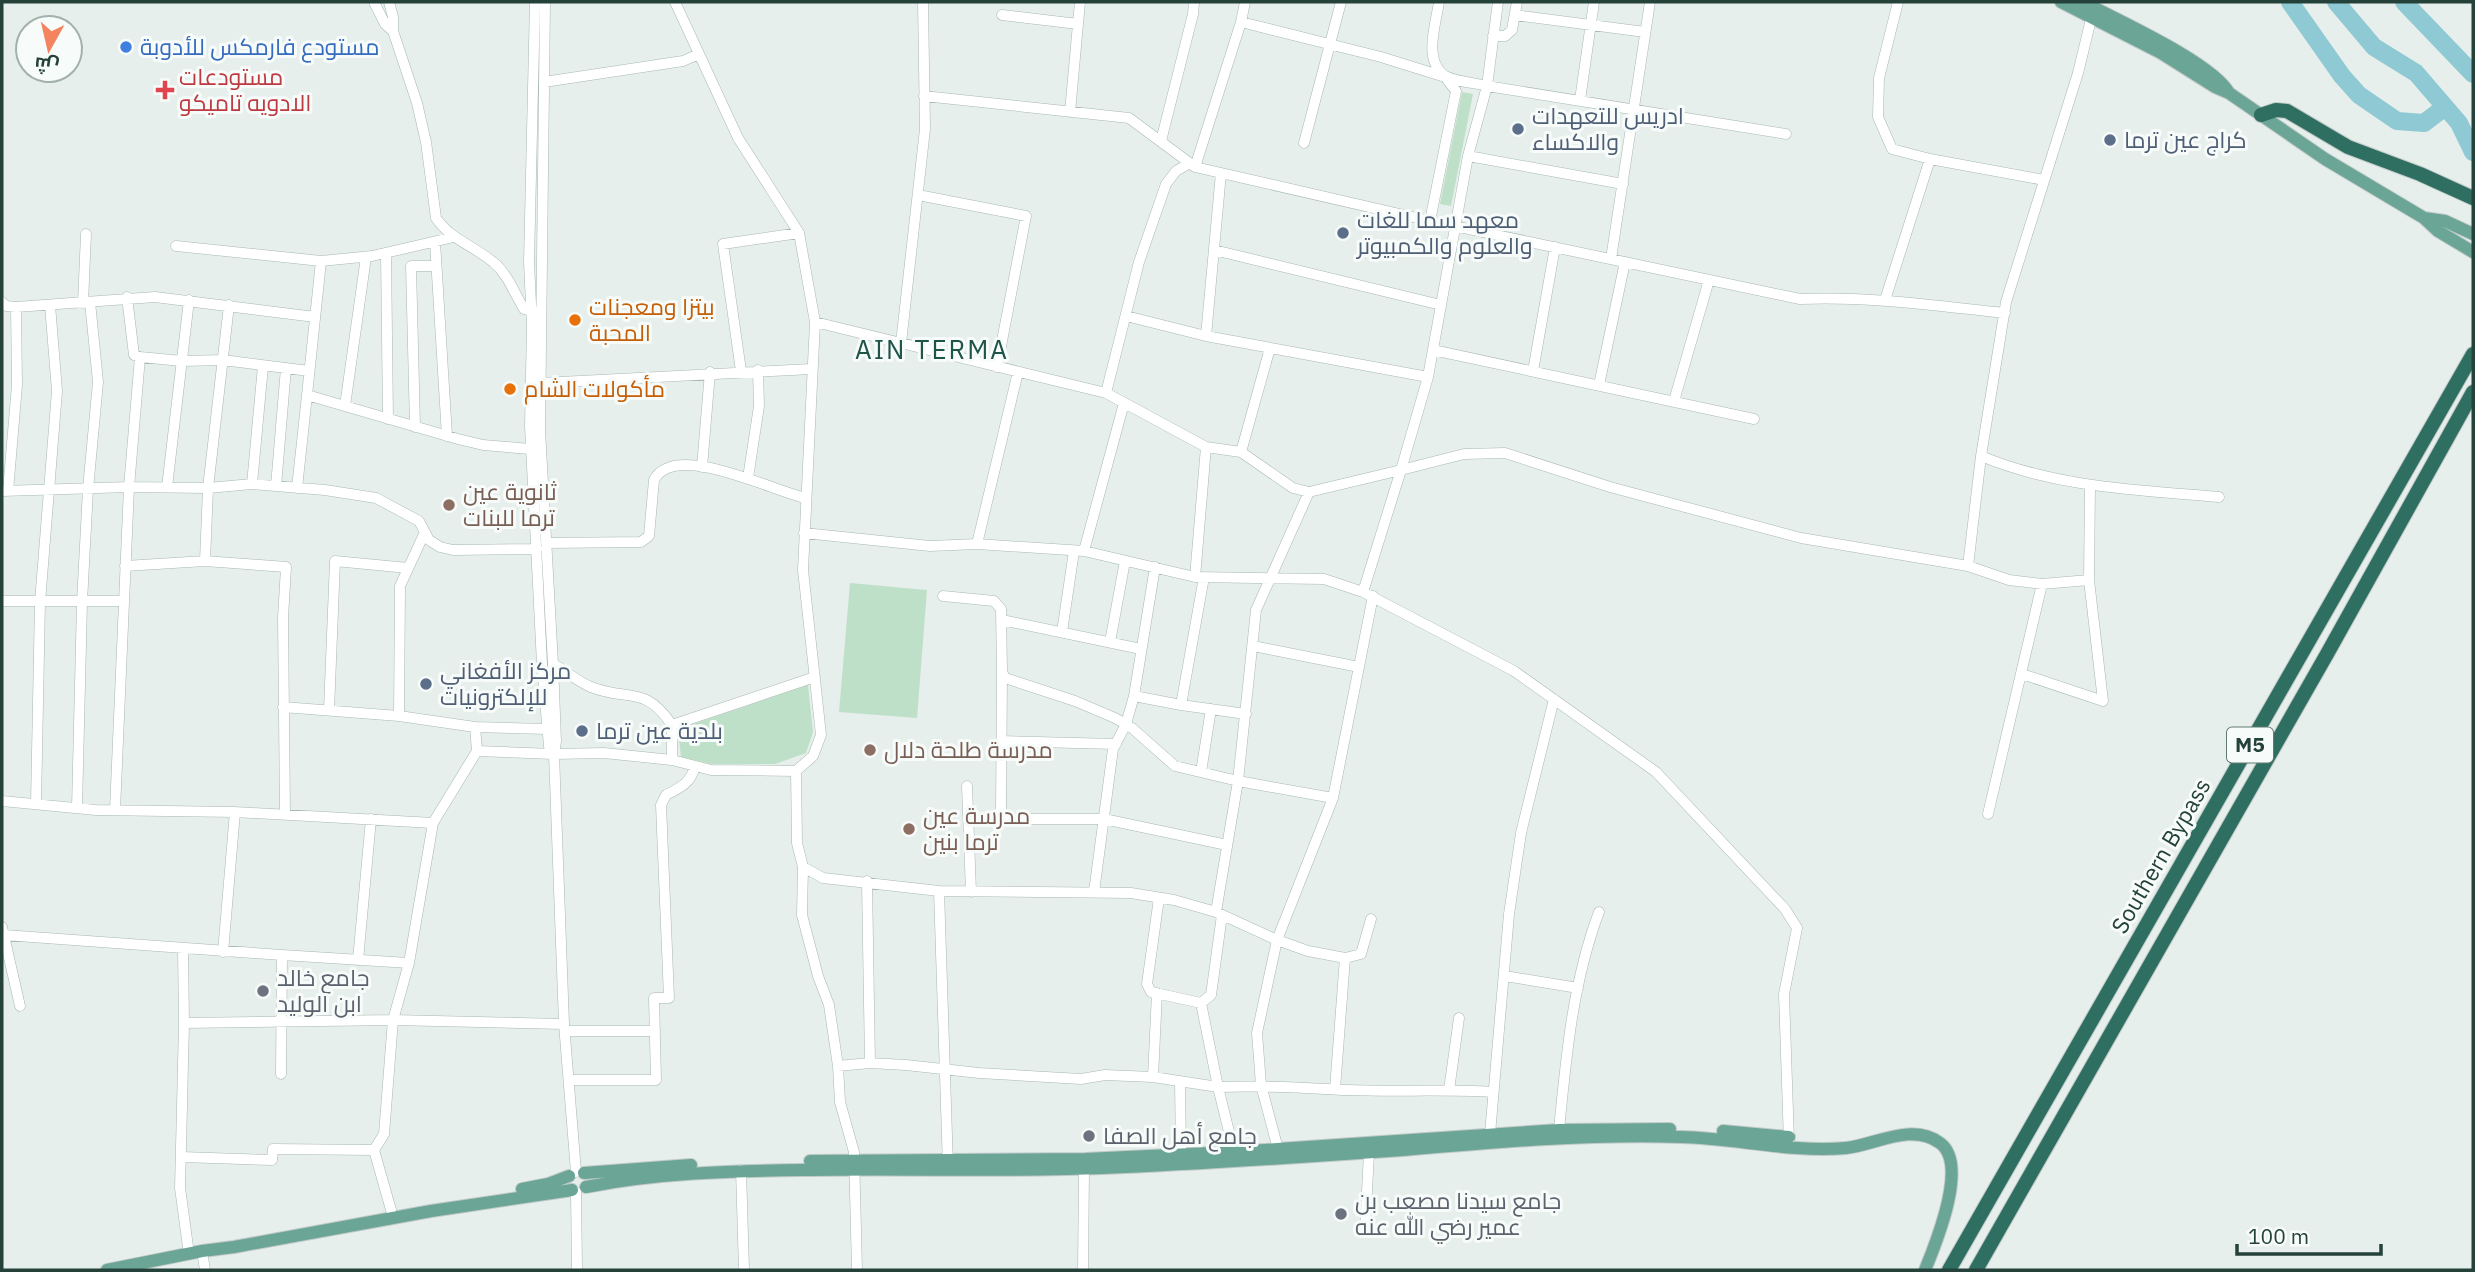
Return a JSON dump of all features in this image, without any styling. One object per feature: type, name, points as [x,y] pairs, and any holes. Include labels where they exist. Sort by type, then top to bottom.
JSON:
[{"type":"highway","points":[[2261,115],[2276,110],[2287,111],[2348,147],[2420,174],[2473,198]]},
{"type":"highway","name":"Southern Bypass","points":[[1949,1270],[2473,354]]},
{"type":"highway","name":"Southern Bypass","points":[[1976,1270],[2471,397]]},
{"type":"main road","points":[[2061,2],[2089,9],[2208,84],[2229,93],[2336,165],[2424,218],[2438,232],[2473,252]]},
{"type":"main road","points":[[2424,218],[2445,222],[2473,234]]},
{"type":"main road","points":[[948,1165],[1234,1152],[1559,1130],[1682,1129],[1789,1142],[1819,1149],[1850,1148],[1911,1134],[1930,1138],[1944,1147],[1952,1162],[1949,1193],[1940,1233],[1925,1270]]},
{"type":"main road","points":[[195,1253],[228,1241],[391,1210],[540,1186],[576,1174],[855,1165],[1084,1169],[1529,1141],[1648,1137],[1789,1142]]},
{"type":"main road","points":[[107,1270],[431,1211],[578,1190],[640,1172],[855,1165]]},
{"type":"main road","points":[[576,1174],[568,1184],[578,1190]]},
{"type":"main road","points":[[576,1174],[588,1180],[578,1190]]},
{"type":"street","points":[[374,2],[385,24],[393,31]]},
{"type":"street","points":[[389,2],[393,31],[426,142],[433,208],[442,227],[497,265],[507,277],[524,309],[537,312]]},
{"type":"street","points":[[535,2],[529,276],[537,312],[541,383],[541,441],[553,664],[565,1027],[576,1174]]},
{"type":"street","points":[[545,2],[542,277],[537,312],[530,449],[549,746],[554,754]]},
{"type":"street","points":[[477,751],[604,753],[672,760],[711,770],[796,771],[813,756],[821,735],[803,570],[814,322],[799,233],[738,138],[675,2]]},
{"type":"street","points":[[901,343],[925,129],[923,2]]},
{"type":"street","points":[[1070,112],[1080,2]]},
{"type":"street","points":[[1161,141],[1194,2]]},
{"type":"street","points":[[1193,165],[1241,22],[1245,2]]},
{"type":"street","points":[[1304,143],[1342,2]]},
{"type":"street","points":[[1430,220],[1456,91],[1436,65],[1432,54],[1439,2]]},
{"type":"street","points":[[1278,1149],[1261,1085],[1257,1033],[1277,940],[1333,798],[1359,667],[1368,594],[1429,377],[1468,156],[1487,86],[1498,2]]},
{"type":"street","points":[[1493,36],[1508,34],[1514,26],[1517,2]]},
{"type":"street","points":[[1580,100],[1594,2]]},
{"type":"street","points":[[1611,259],[1650,2]]},
{"type":"street","points":[[1898,2],[1879,78],[1878,117],[1892,149],[1930,159],[2044,180]]},
{"type":"street","points":[[1968,566],[2005,313],[2078,73],[2089,9]]},
{"type":"street","points":[[1002,15],[1078,24]]},
{"type":"street","points":[[1516,15],[1645,32]]},
{"type":"street","points":[[1241,22],[1487,86],[1786,134]]},
{"type":"street","points":[[544,82],[683,61],[699,54]]},
{"type":"street","points":[[924,96],[1129,118],[1193,165],[1222,173],[1455,226],[1800,299],[1837,297],[1885,300],[2005,313]]},
{"type":"street","points":[[1468,156],[1623,184]]},
{"type":"street","points":[[1885,300],[1930,159]]},
{"type":"street","points":[[1105,393],[1139,262],[1166,184],[1176,171],[1193,165]]},
{"type":"street","points":[[1206,336],[1222,173]]},
{"type":"street","points":[[918,195],[1026,216],[997,366]]},
{"type":"street","points":[[741,371],[723,244],[799,233]]},
{"type":"street","points":[[77,808],[82,602],[88,489],[98,382],[87,303],[86,234]]},
{"type":"street","points":[[176,246],[321,261],[366,257],[454,237]]},
{"type":"street","points":[[435,242],[447,436]]},
{"type":"street","points":[[1533,371],[1555,247]]},
{"type":"street","points":[[1214,250],[1441,305]]},
{"type":"street","points":[[386,253],[388,419]]},
{"type":"street","points":[[345,406],[366,257]]},
{"type":"street","points":[[297,488],[321,261]]},
{"type":"street","points":[[1599,385],[1625,262]]},
{"type":"street","points":[[415,427],[411,266],[436,265]]},
{"type":"street","points":[[529,276],[536,284],[542,277]]},
{"type":"street","points":[[1674,401],[1709,279]]},
{"type":"street","points":[[127,297],[134,355],[182,361],[223,360],[309,371]]},
{"type":"street","points":[[2,302],[6,306],[16,307],[155,297],[315,317]]},
{"type":"street","points":[[167,487],[189,300]]},
{"type":"street","points":[[36,804],[40,602],[57,391],[50,305]]},
{"type":"street","points":[[205,561],[208,488],[229,306]]},
{"type":"street","points":[[16,307],[17,386],[5,491],[129,487],[208,488],[251,484],[297,488],[376,498],[419,521],[429,540],[440,547],[453,550],[537,549]]},
{"type":"street","points":[[1126,316],[1206,336],[1429,377]]},
{"type":"street","points":[[814,322],[1105,393],[1206,447],[1241,452],[1293,488],[1309,492],[1464,454],[1505,453],[1610,487],[1801,538],[1968,566],[2009,580],[2042,584],[2089,580]]},
{"type":"street","points":[[1241,452],[1270,348]]},
{"type":"street","points":[[1433,350],[1754,419]]},
{"type":"street","points":[[115,810],[129,487],[140,357]]},
{"type":"street","points":[[251,484],[262,366]]},
{"type":"street","points":[[276,486],[286,369]]},
{"type":"street","points":[[541,383],[710,372],[812,369]]},
{"type":"street","points":[[748,478],[759,406],[758,370]]},
{"type":"street","points":[[702,467],[710,372]]},
{"type":"street","points":[[977,544],[1018,372]]},
{"type":"street","points":[[307,395],[483,445],[530,449]]},
{"type":"street","points":[[1062,632],[1079,551],[1124,403]]},
{"type":"street","points":[[1181,705],[1200,577],[1206,447]]},
{"type":"street","points":[[1982,456],[2007,467],[2090,486],[2219,497]]},
{"type":"street","points":[[546,543],[641,542],[649,536],[654,480],[658,473],[676,466],[702,467],[748,478],[806,498]]},
{"type":"street","points":[[2022,674],[2103,701],[2089,580],[2090,486]]},
{"type":"street","points":[[1201,1003],[1210,995],[1227,845],[1238,781],[1256,610],[1309,492]]},
{"type":"street","points":[[399,716],[400,586],[425,532]]},
{"type":"street","points":[[804,533],[930,545],[977,544],[1079,551],[1200,577],[1324,579],[1368,594],[1514,671],[1656,772],[1785,909],[1797,928],[1784,993],[1789,1142]]},
{"type":"street","points":[[125,566],[205,561],[286,567],[283,618],[285,814]]},
{"type":"street","points":[[329,710],[335,561],[408,568]]},
{"type":"street","points":[[1110,642],[1125,561]]},
{"type":"street","points":[[1094,892],[1116,744],[1126,724],[1134,695],[1155,567]]},
{"type":"street","points":[[1988,814],[2042,584]]},
{"type":"street","points":[[943,596],[993,601],[1001,609],[1001,813],[1007,818],[1104,819],[1227,845]]},
{"type":"street","points":[[2,601],[123,601]]},
{"type":"street","points":[[1002,620],[1141,649]]},
{"type":"street","points":[[1252,646],[1359,667]]},
{"type":"street","points":[[553,664],[594,688],[644,698],[653,704],[672,725],[672,760]]},
{"type":"street","points":[[1002,672],[1005,678],[1075,701],[1126,724],[1175,766],[1238,781],[1333,798]]},
{"type":"street","points":[[672,725],[815,677]]},
{"type":"street","points":[[1134,695],[1246,714]]},
{"type":"street","points":[[1490,1134],[1509,914],[1521,833],[1554,699]]},
{"type":"street","points":[[284,707],[399,716],[475,727],[548,729]]},
{"type":"street","points":[[1201,772],[1211,709]]},
{"type":"street","points":[[391,1210],[374,1150],[384,1133],[393,1020],[409,963],[433,823],[477,751],[475,727]]},
{"type":"street","points":[[1001,741],[1116,744]]},
{"type":"street","points":[[570,1080],[656,1080],[654,998],[669,998],[662,805],[666,795],[683,787],[693,774],[695,766]]},
{"type":"street","points":[[796,771],[797,843],[803,867],[802,915],[818,976],[829,1005],[840,1102],[848,1126],[855,1165],[857,1270]]},
{"type":"street","points":[[967,786],[971,892]]},
{"type":"street","points":[[2,801],[115,810],[285,814],[433,823]]},
{"type":"street","points":[[223,952],[235,812]]},
{"type":"street","points":[[358,960],[371,819]]},
{"type":"street","points":[[803,867],[823,877],[939,891],[1131,893],[1219,913],[1277,940],[1308,951],[1345,958],[1362,954],[1371,919]]},
{"type":"street","points":[[867,881],[870,1063]]},
{"type":"street","points":[[939,891],[948,1165]]},
{"type":"street","points":[[1159,898],[1147,984],[1151,992],[1201,1003]]},
{"type":"street","points":[[1559,1130],[1568,1040],[1587,943],[1599,912]]},
{"type":"street","points":[[20,1006],[3,931],[183,949],[409,963]]},
{"type":"street","points":[[183,949],[180,1188],[195,1253],[205,1270]]},
{"type":"street","points":[[281,1074],[282,955]]},
{"type":"street","points":[[1335,1089],[1345,958]]},
{"type":"street","points":[[1505,976],[1578,988]]},
{"type":"street","points":[[1153,1077],[1157,993]]},
{"type":"street","points":[[1201,1003],[1234,1152]]},
{"type":"street","points":[[1449,1090],[1459,1018]]},
{"type":"street","points":[[184,1023],[393,1020],[655,1031]]},
{"type":"street","points":[[838,1066],[870,1063],[1081,1079],[1105,1075],[1153,1077],[1218,1087],[1261,1085],[1492,1092]]},
{"type":"street","points":[[1180,1082],[1181,1155]]},
{"type":"street","points":[[181,1157],[272,1160],[273,1149],[374,1150]]},
{"type":"street","points":[[1365,1231],[1369,1152]]},
{"type":"street","points":[[1083,1270],[1084,1169]]},
{"type":"street","points":[[741,1170],[744,1270]]},
{"type":"street","points":[[577,1270],[578,1190]]},
{"type":"green space","points":[[1462,92],[1473,94],[1451,206],[1440,204]]},
{"type":"green space","points":[[850,583],[927,590],[917,718],[839,712]]},
{"type":"green space","points":[[808,685],[813,732],[806,753],[775,764],[712,764],[681,757],[678,729]]},
{"type":"waterway","points":[[2290,2],[2342,76],[2359,95],[2397,121],[2424,123],[2445,107]]},
{"type":"waterway","points":[[2336,2],[2374,47],[2416,73],[2459,123],[2473,152]]},
{"type":"waterway","points":[[2404,2],[2473,74]]},
{"type":"place","name":"مستودع فارمكس للأدوبة","points":[[126,47]]},
{"type":"place","name":"مستودعات الادويه تاميكو","points":[[165,90]]},
{"type":"place","name":"ادريس للتعهدات والاكساء","points":[[1518,129]]},
{"type":"place","name":"كراج عين ترما","points":[[2110,140]]},
{"type":"place","name":"معهد سما للغات والعلوم والكمبيوتر","points":[[1343,233]]},
{"type":"place","name":"بيتزا ومعجنات المحبة","points":[[575,320]]},
{"type":"place","name":"مأكولات الشام","points":[[510,389]]},
{"type":"place","name":"ثانوية عين ترما للبنات","points":[[449,505]]},
{"type":"place","name":"مركز الأفغاني للإلكترونيات","points":[[426,684]]},
{"type":"place","name":"بلدية عين ترما","points":[[582,731]]},
{"type":"place","name":"مدرسة طلحة دلال","points":[[870,750]]},
{"type":"place","name":"مدرسة عين ترما بنين","points":[[909,829]]},
{"type":"place","name":"جامع خالد ابن الوليد","points":[[263,991]]},
{"type":"place","name":"جامع أهل الصفا","points":[[1089,1136]]},
{"type":"place","name":"جامع سيدنا مصعب بن عمير رضي الله عنه","points":[[1341,1214]]},
{"type":"district","name":"AIN TERMA","points":[[932,350]]}]
